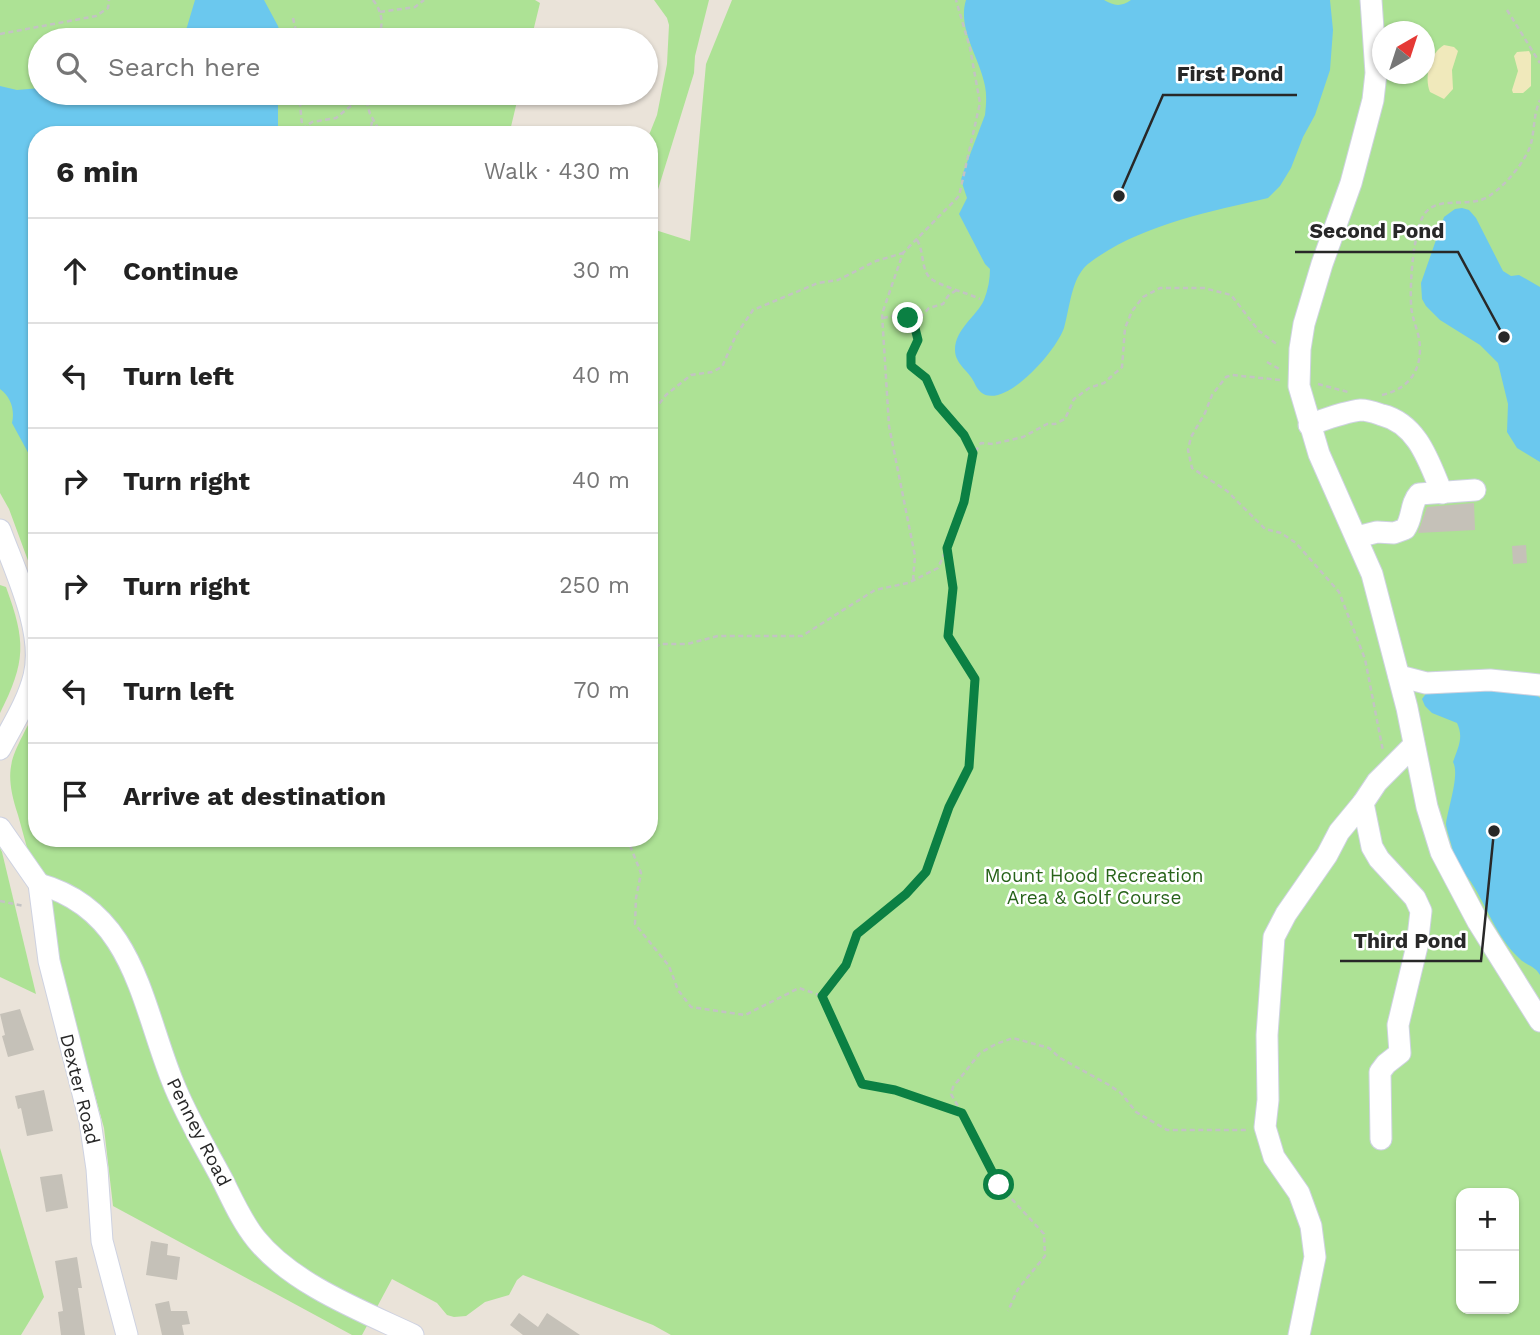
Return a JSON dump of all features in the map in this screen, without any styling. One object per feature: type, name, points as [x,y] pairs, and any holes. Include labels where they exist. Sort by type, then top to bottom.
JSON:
[{"type":"street","points":[[1371,0],[1376,73],[1373,100],[1351,183],[1310,303],[1300,349],[1299,386],[1319,454],[1372,574],[1399,676],[1427,807],[1441,852],[1478,922],[1540,1021]]},
{"type":"street","points":[[1309,425],[1336,415],[1364,410],[1395,418],[1412,433],[1426,455],[1442,493]]},
{"type":"street","points":[[1357,537],[1377,532],[1400,532],[1409,523],[1417,495],[1475,491]]},
{"type":"street","points":[[0,530],[28,603]]},
{"type":"street","points":[[1399,676],[1426,683],[1490,680],[1540,685]]},
{"type":"street","points":[[0,749],[28,692]]},
{"type":"street","points":[[1299,1335],[1315,1257],[1311,1226],[1299,1193],[1274,1157],[1265,1127],[1268,1100],[1267,1035],[1274,937],[1286,914],[1328,855],[1339,832],[1377,782],[1414,745]]},
{"type":"street","points":[[1363,803],[1370,839],[1378,859],[1415,898],[1421,911],[1417,946],[1398,1025],[1400,1053],[1380,1072],[1381,1139]]},
{"type":"street","points":[[0,828],[40,892]]},
{"type":"street","name":"Penney Road","points":[[40,892],[55,889],[88,907],[109,928],[121,946],[173,1084],[255,1238],[282,1265],[306,1281],[413,1335]]},
{"type":"street","name":"Dexter Road","points":[[40,892],[55,985],[90,1121],[104,1254],[127,1335]]},
{"type":"path","points":[[32,28],[96,16],[108,8],[109,0]]},
{"type":"path","points":[[373,0],[380,12],[381,28]]},
{"type":"path","points":[[380,12],[415,7],[424,0]]},
{"type":"path","points":[[658,406],[691,375],[712,372],[722,367],[736,335],[753,310],[818,283],[838,280],[876,261],[903,253],[960,195],[980,103],[970,48],[956,0]]},
{"type":"path","points":[[1507,10],[1540,63]]},
{"type":"path","points":[[293,18],[295,28]]},
{"type":"path","points":[[0,34],[28,29]]},
{"type":"path","points":[[300,105],[302,126]]},
{"type":"path","points":[[306,126],[312,122],[336,118],[351,105]]},
{"type":"path","points":[[368,105],[376,126]]},
{"type":"path","points":[[371,126],[372,119]]},
{"type":"path","points":[[917,240],[929,277],[939,285],[958,289],[980,299]]},
{"type":"path","points":[[903,253],[882,314],[889,426],[915,556],[913,580]]},
{"type":"path","points":[[658,646],[687,644],[718,636],[802,636],[875,590],[908,583],[938,568],[964,502],[973,453],[981,443],[993,444],[1023,437],[1047,424],[1055,424],[1065,419],[1074,399],[1089,388],[1104,383],[1122,367],[1125,328],[1132,311],[1143,297],[1160,288],[1204,288],[1231,295],[1259,331],[1278,345]]},
{"type":"path","points":[[914,324],[929,308],[943,304],[948,296],[958,289]]},
{"type":"path","points":[[883,318],[899,315],[914,324],[918,340],[911,355],[911,366],[926,378],[938,405],[964,435],[973,453]]},
{"type":"path","points":[[1267,362],[1286,370]]},
{"type":"path","points":[[822,996],[846,965],[857,934],[906,894],[926,872],[949,807],[969,767],[975,679],[948,636],[953,588],[947,548]]},
{"type":"path","points":[[631,847],[641,873],[635,924],[669,966],[678,990],[691,1007],[745,1015],[799,988],[822,996],[862,1084],[895,1090],[962,1113]]},
{"type":"path","points":[[0,901],[26,907],[40,892]]},
{"type":"path","points":[[1008,1311],[1018,1289],[1045,1256],[1044,1234],[999,1185],[951,1094],[953,1087],[980,1053],[1013,1038],[1049,1048],[1060,1058],[1121,1093],[1136,1112],[1167,1130],[1231,1129]]},
{"type":"green space","points":[[0,0],[535,0],[540,3],[534,28],[28,28],[28,105],[516,105],[511,126],[28,126],[28,561],[9,509],[0,493]]},
{"type":"green space","points":[[654,0],[709,0],[695,56],[694,73],[658,190],[658,126],[653,126],[667,64],[667,18]]},
{"type":"green space","name":"Mount Hood Recreation Area & Golf Course","points":[[732,0],[1540,0],[1540,1335],[671,1335],[653,1325],[523,1275],[509,1295],[485,1302],[466,1316],[454,1317],[447,1315],[437,1303],[392,1279],[362,1335],[352,1335],[113,1206],[104,1128],[10,782],[13,758],[28,724],[28,847],[658,847],[658,231],[690,241],[706,64]]},
{"type":"green space","points":[[0,585],[6,587],[13,606],[20,637],[20,651],[15,679],[0,713]]},
{"type":"green space","points":[[0,848],[2,852],[36,994],[0,977]]},
{"type":"green space","points":[[0,1148],[44,1297],[21,1335],[0,1335]]},
{"type":"sand","points":[[1444,45],[1454,47],[1458,51],[1452,70],[1453,89],[1444,99],[1430,92],[1428,86],[1435,84],[1435,54]]},
{"type":"sand","points":[[1529,51],[1531,86],[1523,93],[1513,93],[1518,71],[1514,56],[1517,52]]},
{"type":"water","points":[[195,0],[264,0],[279,28],[187,28]]},
{"type":"water","points":[[966,0],[1104,0],[1118,5],[1131,0],[1330,0],[1333,30],[1330,70],[1315,115],[1280,186],[1268,198],[1151,230],[1107,251],[1088,264],[1078,277],[1064,328],[1054,347],[1027,377],[1007,391],[993,396],[983,394],[978,389],[957,359],[955,350],[962,329],[984,300],[990,273],[959,214],[967,198],[961,180],[985,115],[986,101],[982,75],[964,22]]},
{"type":"water","points":[[0,86],[17,90],[28,89],[28,105],[278,105],[278,126],[28,126],[28,452],[12,423],[9,400],[0,389]]},
{"type":"water","points":[[1455,209],[1469,210],[1476,218],[1503,271],[1511,276],[1519,275],[1540,287],[1540,462],[1517,448],[1507,432],[1508,404],[1498,363],[1480,345],[1440,320],[1422,299],[1421,283],[1444,217]]},
{"type":"water","points":[[1467,689],[1536,694],[1540,698],[1540,975],[1512,950],[1498,932],[1457,862],[1447,830],[1455,774],[1453,762],[1460,742],[1460,733],[1457,723],[1432,713],[1422,699],[1428,691],[1439,694]]},
{"type":"building","points":[[1474,503],[1475,530],[1418,533],[1427,507]]},
{"type":"building","points":[[1526,545],[1527,563],[1513,564],[1512,546]]},
{"type":"building","points":[[20,1009],[34,1050],[8,1057],[0,1014]]},
{"type":"building","points":[[44,1090],[53,1131],[27,1136],[21,1108],[18,1109],[15,1096]]},
{"type":"building","points":[[62,1174],[68,1208],[46,1212],[40,1177]]},
{"type":"building","points":[[151,1241],[168,1244],[167,1255],[180,1257],[177,1280],[146,1275]]},
{"type":"building","points":[[77,1257],[82,1288],[78,1288],[85,1335],[61,1335],[58,1312],[63,1311],[55,1261]]},
{"type":"building","points":[[169,1301],[171,1311],[187,1311],[190,1324],[182,1325],[184,1335],[162,1335],[155,1304]]},
{"type":"building","points":[[519,1313],[538,1327],[547,1313],[580,1335],[523,1335],[510,1325]]},
{"type":"place","name":"First Pond","points":[[1119,196]]},
{"type":"place","name":"Second Pond","points":[[1504,337]]},
{"type":"place","name":"Third Pond","points":[[1494,831]]},
{"type":"route","points":[[908,318],[914,324],[918,340],[911,355],[911,366],[926,378],[938,405],[964,435],[973,453],[964,502],[947,548],[953,588],[948,636],[975,679],[969,767],[949,807],[926,872],[906,894],[857,934],[846,965],[822,996],[862,1084],[895,1090],[962,1113],[999,1185]]}]
